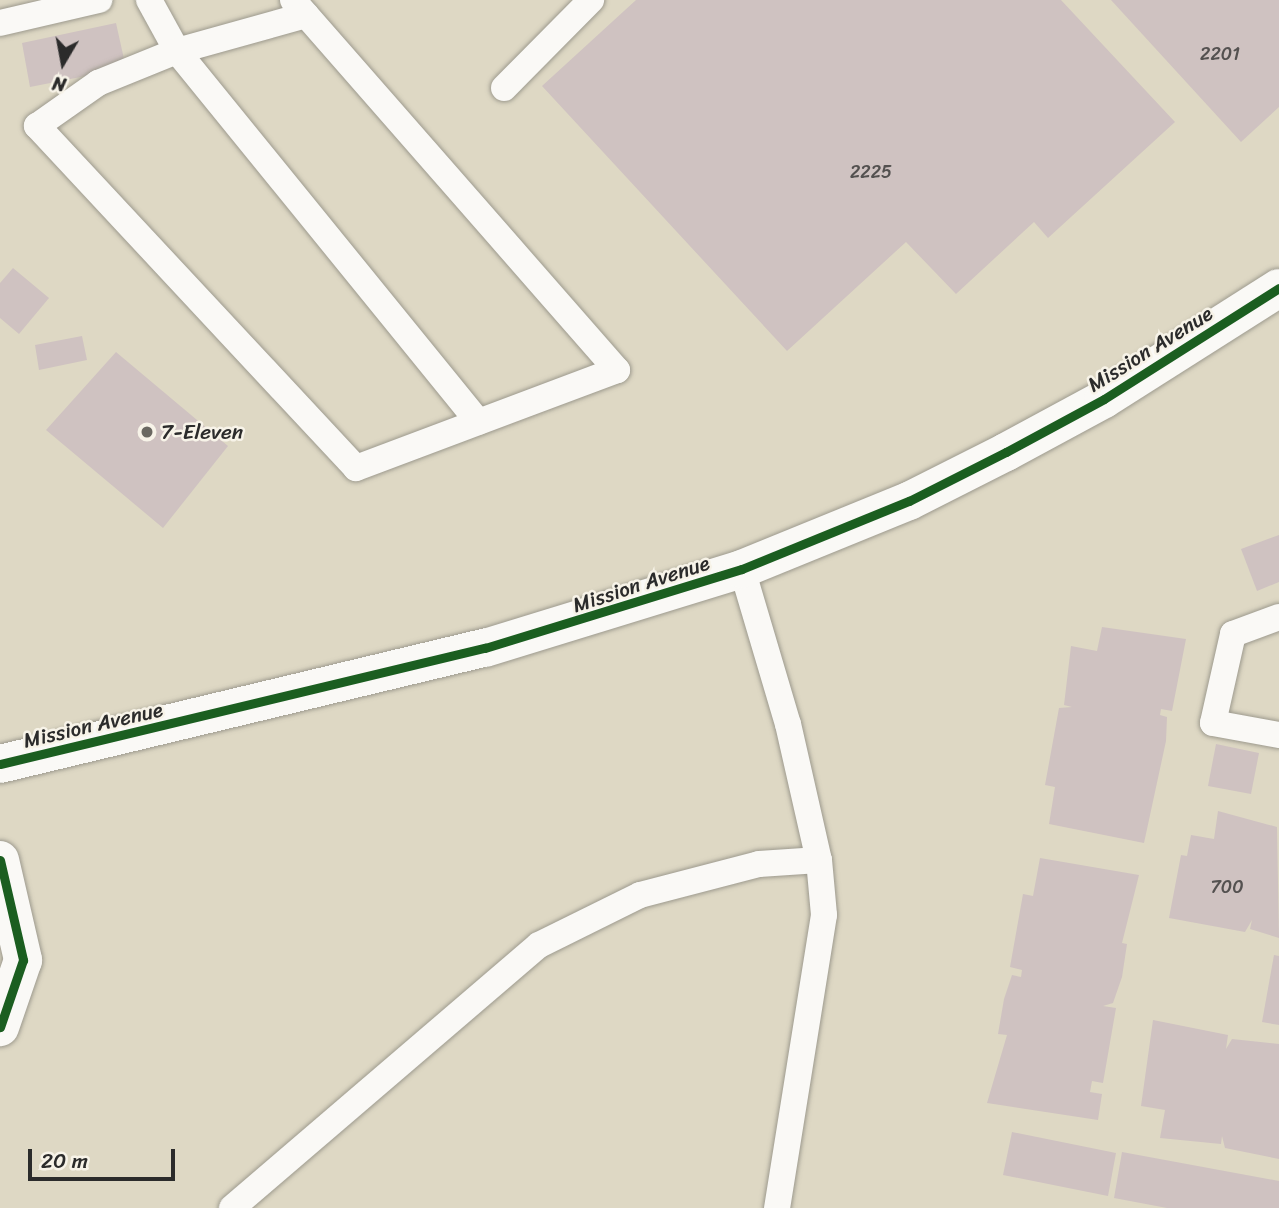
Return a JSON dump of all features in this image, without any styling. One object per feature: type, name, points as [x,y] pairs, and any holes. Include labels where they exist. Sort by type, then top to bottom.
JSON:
[{"type":"main road","name":"Mission Avenue","points":[[0,764],[471,652],[742,569],[897,506],[1006,452],[1104,399],[1279,288]]},
{"type":"main road","points":[[0,860],[23,960],[0,1027]]},
{"type":"lane","points":[[0,23],[99,0]]},
{"type":"lane","points":[[149,0],[177,51],[479,422]]},
{"type":"lane","points":[[504,88],[592,0]]},
{"type":"lane","points":[[300,7],[617,370],[356,468],[37,126],[98,83],[177,51],[300,7]]},
{"type":"lane","points":[[742,569],[788,724],[819,860],[824,915],[777,1208]]},
{"type":"lane","points":[[1279,617],[1233,634],[1213,723],[1279,735]]},
{"type":"lane","points":[[232,1208],[539,945],[640,895],[759,864],[819,860]]},
{"type":"building","points":[[636,0],[1061,0],[1175,122],[1048,238],[1034,222],[956,294],[906,242],[787,351],[542,86]]},
{"type":"building","points":[[1111,0],[1279,0],[1279,107],[1241,142]]},
{"type":"building","points":[[116,23],[126,68],[30,87],[22,43]]},
{"type":"building","points":[[13,268],[49,298],[19,334],[0,318],[0,283]]},
{"type":"building","points":[[82,336],[87,360],[39,370],[35,345]]},
{"type":"building","points":[[116,352],[228,446],[163,528],[46,430]]},
{"type":"building","points":[[1279,535],[1279,582],[1257,591],[1241,549]]},
{"type":"building","points":[[1102,627],[1186,639],[1172,711],[1161,709],[1160,715],[1167,717],[1166,741],[1144,843],[1049,824],[1055,787],[1045,785],[1059,708],[1072,707],[1064,705],[1071,646],[1097,651]]},
{"type":"building","points":[[1216,744],[1259,753],[1251,794],[1208,786]]},
{"type":"building","points":[[1218,811],[1277,827],[1279,938],[1250,929],[1252,920],[1245,932],[1169,918],[1181,855],[1187,856],[1191,835],[1214,839]]},
{"type":"building","points":[[1040,858],[1139,875],[1122,943],[1127,944],[1122,977],[1113,1003],[1103,1006],[1116,1008],[1103,1083],[1092,1081],[1090,1092],[1102,1094],[1098,1120],[987,1103],[1007,1035],[998,1034],[1004,999],[1012,975],[1021,977],[1022,970],[1010,967],[1023,894],[1033,896]]},
{"type":"building","points":[[1274,955],[1279,956],[1279,1025],[1262,1022]]},
{"type":"building","points":[[1153,1020],[1228,1035],[1226,1049],[1232,1039],[1279,1044],[1279,1159],[1225,1148],[1222,1136],[1221,1144],[1160,1138],[1165,1110],[1141,1106]]},
{"type":"building","points":[[1012,1132],[1116,1153],[1108,1196],[1003,1175]]},
{"type":"building","points":[[1122,1152],[1279,1181],[1279,1208],[1167,1208],[1114,1198]]},
{"type":"cycle path","points":[[0,764],[485,648],[742,569],[909,501],[1006,452],[1104,399],[1279,288]]},
{"type":"cycle path","points":[[0,860],[23,960],[0,1027]]},
{"type":"place","name":"7-Eleven","points":[[147,432]]}]
